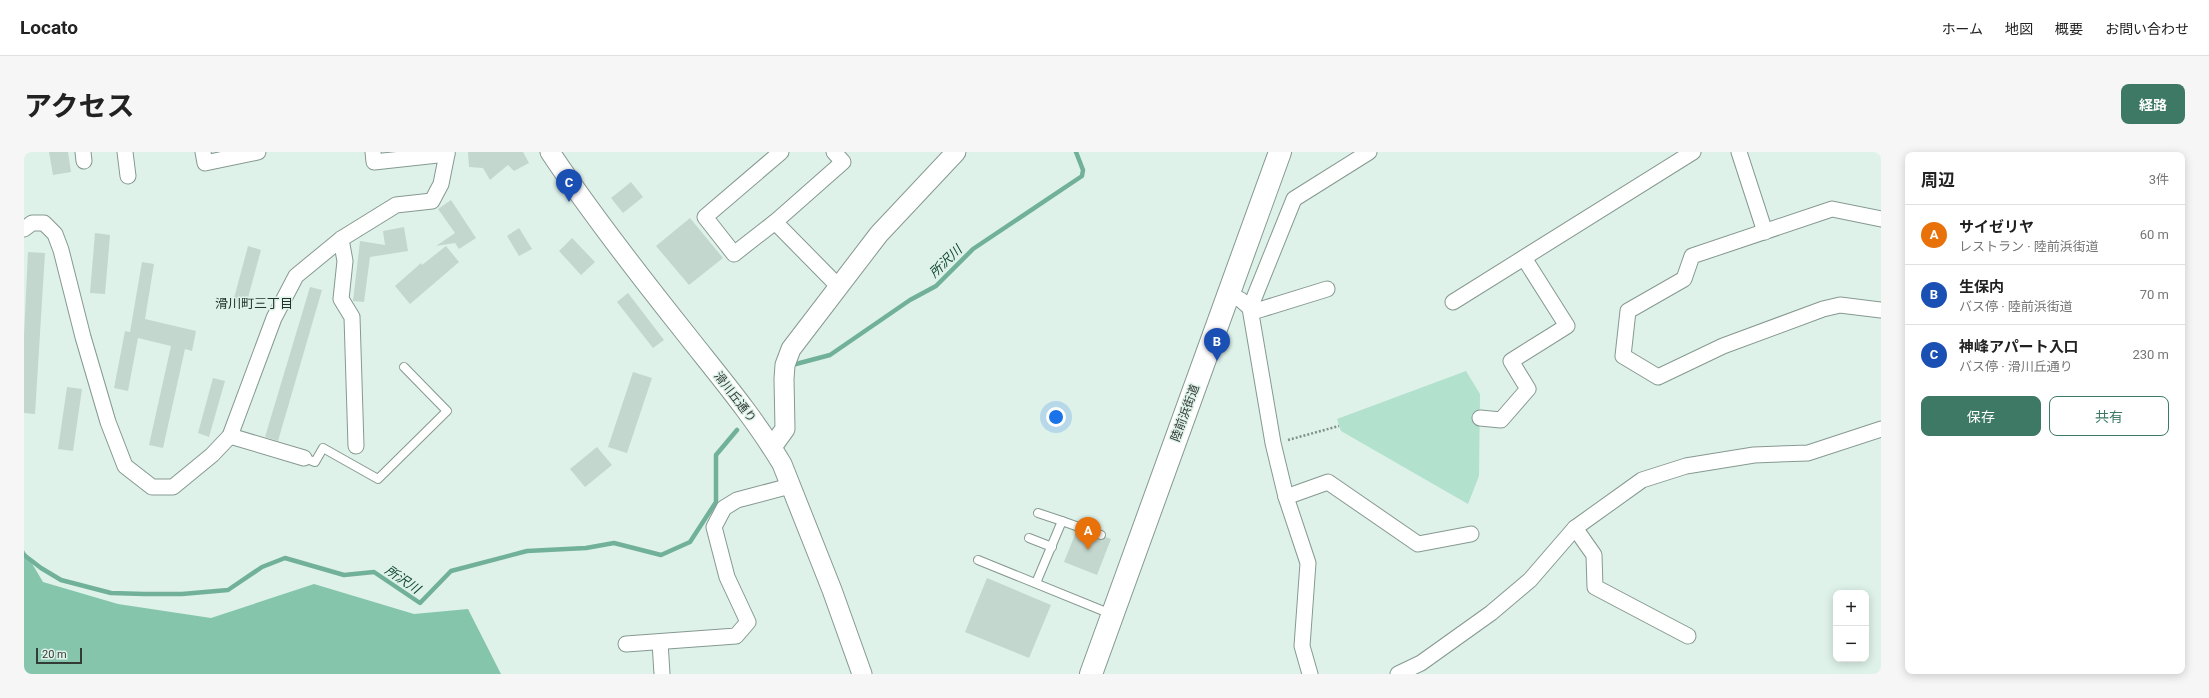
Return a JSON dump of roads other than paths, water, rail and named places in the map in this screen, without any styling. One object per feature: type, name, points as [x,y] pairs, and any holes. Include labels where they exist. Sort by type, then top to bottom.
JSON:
[{"type":"highway","name":"陸前浜街道","points":[[1092,674],[1112,614],[1280,152]]},
{"type":"street","points":[[125,152],[128,176]]},
{"type":"street","points":[[203,152],[205,163],[258,152]]},
{"type":"street","points":[[24,229],[32,223],[44,224],[54,234],[61,250],[89,358],[108,422],[126,466],[152,487],[173,487],[212,455],[230,436],[274,318],[296,276],[341,239],[396,206],[432,201],[441,184],[447,153],[374,162],[373,152]]},
{"type":"street","name":"滑川丘通り","points":[[550,152],[620,251],[739,400],[772,447],[782,464],[832,590],[862,674]]},
{"type":"street","points":[[781,152],[705,217],[734,254],[775,222],[843,162],[834,152]]},
{"type":"street","points":[[772,447],[785,429],[785,365],[791,349],[838,286],[885,228],[956,152]]},
{"type":"street","points":[[1310,674],[1302,646],[1308,563],[1286,497],[1272,443],[1250,308],[1294,199],[1369,152]]},
{"type":"street","points":[[1454,302],[1693,152]]},
{"type":"street","points":[[1739,152],[1765,232]]},
{"type":"street","points":[[1881,219],[1832,209],[1692,256],[1684,279],[1628,311],[1623,356],[1658,377],[1723,346],[1823,309],[1840,305],[1881,310]]},
{"type":"street","points":[[775,222],[838,286]]},
{"type":"street","points":[[341,239],[345,261],[341,299],[352,317],[356,446]]},
{"type":"street","points":[[1480,418],[1501,420],[1528,389],[1511,362],[1567,326],[1524,258]]},
{"type":"street","points":[[1229,294],[1241,300],[1250,308],[1259,310],[1327,288]]},
{"type":"street","points":[[1398,674],[1421,663],[1491,613],[1530,580],[1575,528],[1642,480],[1686,466],[1754,455],[1808,453],[1881,429]]},
{"type":"street","points":[[230,436],[304,458]]},
{"type":"street","points":[[1286,497],[1328,482],[1418,544],[1471,534]]},
{"type":"street","points":[[626,644],[736,636],[748,622],[727,577],[714,527],[724,508],[737,500],[790,486]]},
{"type":"street","points":[[1575,528],[1594,555],[1595,587],[1688,636]]},
{"type":"street","points":[[660,642],[662,674]]},
{"type":"lane","points":[[304,458],[316,462],[323,448],[378,479],[447,411],[404,367]]},
{"type":"lane","points":[[1038,513],[1101,535]]},
{"type":"lane","points":[[1036,583],[1062,521]]},
{"type":"lane","points":[[1029,538],[1052,547]]},
{"type":"lane","points":[[978,560],[1112,614]]},
{"type":"waterway","name":"所沢川","points":[[796,364],[830,355],[910,300],[936,286],[973,249],[1082,176],[1083,170],[1076,152]]},
{"type":"waterway","name":"所沢川","points":[[24,555],[41,568],[61,580],[111,593],[144,594],[182,594],[228,590],[262,567],[285,558],[344,575],[374,572],[420,603],[451,571],[527,551],[586,548],[614,543],[661,555],[690,542],[716,502],[716,455],[737,430]]},
{"type":"place","name":"神峰アパート入口","points":[[569,202]]},
{"type":"place","name":"生保内","points":[[1217,361]]},
{"type":"place","name":"サイゼリヤ","points":[[1088,550]]},
{"type":"district","name":"滑川町三丁目","points":[[254,303]]}]
